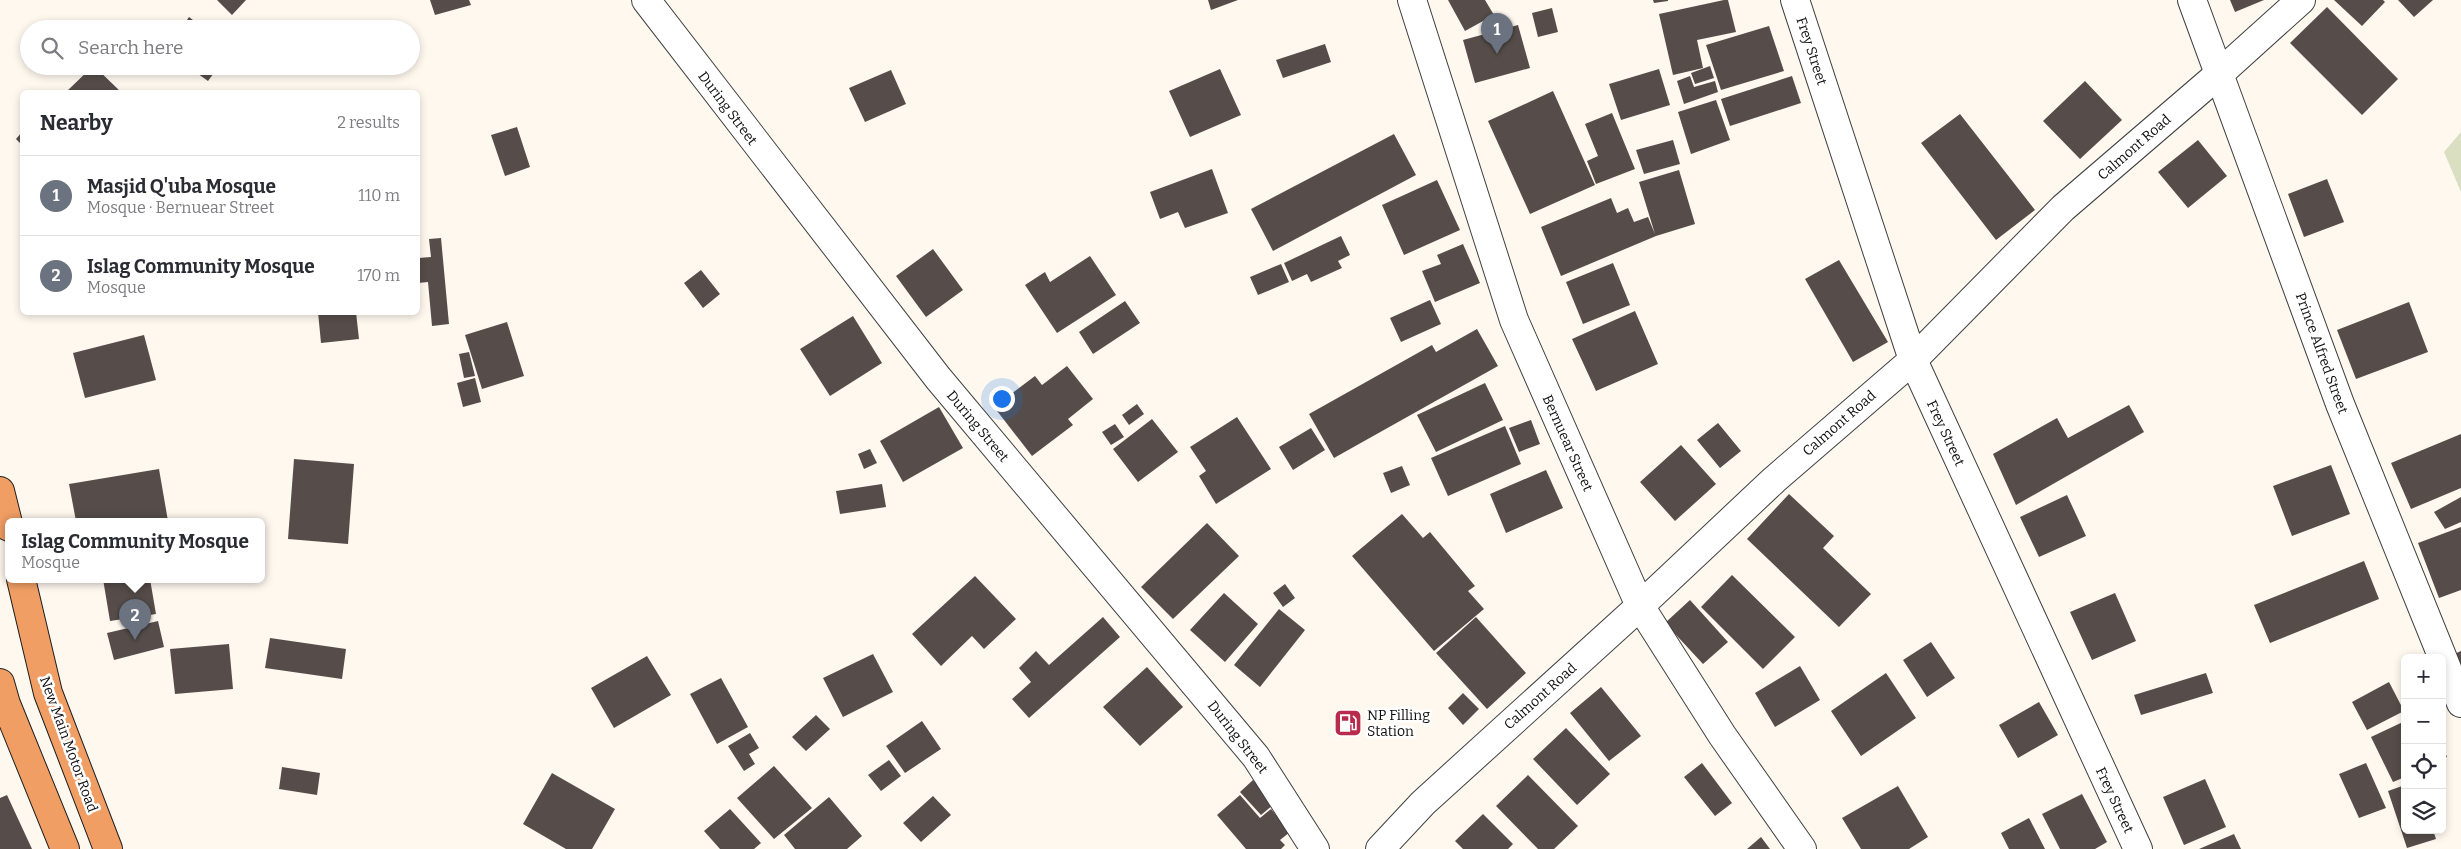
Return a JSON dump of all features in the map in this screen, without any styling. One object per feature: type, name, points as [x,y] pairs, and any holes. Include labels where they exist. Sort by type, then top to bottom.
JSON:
[{"type":"highway","points":[[0,491],[7,518]]},
{"type":"highway","name":"New Main Motor Road","points":[[22,583],[48,693],[108,849]]},
{"type":"highway","points":[[2,699],[65,849]]},
{"type":"street","name":"During Street","points":[[646,0],[938,378],[1256,757],[1315,849]]},
{"type":"street","name":"Bernuear Street","points":[[1412,0],[1514,320],[1640,606],[1722,735],[1802,849]]},
{"type":"street","name":"Frey Street","points":[[1795,0],[1913,360],[2138,849]]},
{"type":"street","name":"Prince Alfred Street","points":[[2192,0],[2340,404],[2461,703]]},
{"type":"street","name":"Calmont Road","points":[[1380,849],[1423,803],[1640,606],[1774,480],[1913,360],[2063,208],[2219,74],[2301,0]]},
{"type":"green space","points":[[2461,132],[2461,192],[2444,152]]},
{"type":"building","points":[[217,0],[246,0],[232,15]]},
{"type":"building","points":[[430,0],[469,0],[471,5],[435,15]]},
{"type":"building","points":[[1208,0],[1238,0],[1211,10]]},
{"type":"building","points":[[1448,0],[1485,0],[1494,15],[1465,31]]},
{"type":"building","points":[[1653,0],[1668,0],[1668,1],[1654,3]]},
{"type":"building","points":[[1728,0],[1736,32],[1697,40],[1703,68],[1673,75],[1659,14]]},
{"type":"building","points":[[2230,0],[2264,0],[2235,12]]},
{"type":"building","points":[[2334,0],[2383,0],[2385,2],[2362,26]]},
{"type":"building","points":[[2398,0],[2433,0],[2414,17]]},
{"type":"building","points":[[2327,7],[2398,79],[2362,115],[2290,43]]},
{"type":"building","points":[[1552,8],[1558,32],[1538,37],[1532,13]]},
{"type":"building","points":[[1518,25],[1530,68],[1475,83],[1463,40]]},
{"type":"building","points":[[1769,26],[1784,71],[1721,90],[1706,45]]},
{"type":"building","points":[[1325,44],[1331,62],[1283,78],[1276,60]]},
{"type":"building","points":[[1710,66],[1714,78],[1695,84],[1691,73]]},
{"type":"building","points":[[1220,69],[1241,115],[1190,137],[1169,91]]},
{"type":"building","points":[[1659,69],[1670,105],[1621,120],[1609,84]]},
{"type":"building","points":[[891,70],[906,104],[865,122],[849,88]]},
{"type":"building","points":[[84,75],[103,75],[119,90],[68,90]]},
{"type":"building","points":[[200,75],[212,75],[208,81]]},
{"type":"building","points":[[1690,76],[1694,87],[1715,81],[1718,92],[1684,104],[1677,81]]},
{"type":"building","points":[[1792,76],[1801,103],[1730,126],[1721,99]]},
{"type":"building","points":[[2085,81],[2122,120],[2080,159],[2043,121]]},
{"type":"building","points":[[1553,91],[1595,185],[1530,214],[1488,121]]},
{"type":"building","points":[[1716,100],[1730,140],[1691,154],[1678,112]]},
{"type":"building","points":[[1612,113],[1635,169],[1596,184],[1587,161],[1598,156],[1585,124]]},
{"type":"building","points":[[1960,114],[2035,210],[1996,240],[1921,143]]},
{"type":"building","points":[[517,127],[530,167],[505,176],[491,135]]},
{"type":"building","points":[[20,134],[20,143],[16,139]]},
{"type":"building","points":[[1394,134],[1416,175],[1273,251],[1251,209]]},
{"type":"building","points":[[1673,140],[1680,164],[1644,174],[1636,150]]},
{"type":"building","points":[[2198,140],[2227,176],[2188,208],[2158,172]]},
{"type":"building","points":[[1212,169],[1228,213],[1185,228],[1178,212],[1160,219],[1150,192]]},
{"type":"building","points":[[1679,170],[1695,224],[1656,236],[1561,276],[1541,227],[1611,198],[1617,213],[1628,208],[1634,222],[1648,217],[1655,234],[1639,182]]},
{"type":"building","points":[[2327,179],[2344,222],[2304,237],[2288,194]]},
{"type":"building","points":[[1437,180],[1460,230],[1404,255],[1382,205]]},
{"type":"building","points":[[1341,236],[1350,255],[1338,261],[1342,268],[1311,282],[1307,274],[1292,281],[1284,263]]},
{"type":"building","points":[[441,238],[449,324],[432,326],[428,282],[420,283],[420,258],[431,257],[429,239]]},
{"type":"building","points":[[1463,244],[1480,283],[1435,302],[1422,271],[1441,264],[1437,255]]},
{"type":"building","points":[[933,249],[963,290],[926,317],[896,276]]},
{"type":"building","points":[[1090,256],[1116,295],[1057,333],[1025,285],[1045,272],[1050,282]]},
{"type":"building","points":[[1839,260],[1888,342],[1853,362],[1805,279]]},
{"type":"building","points":[[1613,263],[1630,305],[1583,324],[1566,282]]},
{"type":"building","points":[[1281,264],[1289,282],[1258,295],[1250,277]]},
{"type":"building","points":[[701,270],[720,294],[703,308],[684,283]]},
{"type":"building","points":[[1430,300],[1441,324],[1401,342],[1390,318]]},
{"type":"building","points":[[1125,301],[1140,323],[1093,354],[1079,332]]},
{"type":"building","points":[[2409,302],[2428,352],[2356,379],[2337,330]]},
{"type":"building","points":[[1635,311],[1658,364],[1596,391],[1572,339]]},
{"type":"building","points":[[318,315],[356,315],[359,339],[321,343]]},
{"type":"building","points":[[853,316],[882,363],[830,396],[800,349]]},
{"type":"building","points":[[507,322],[524,376],[482,389],[465,335]]},
{"type":"building","points":[[1477,329],[1498,366],[1334,458],[1309,414],[1432,345],[1436,352]]},
{"type":"building","points":[[144,335],[156,380],[85,398],[73,353]]},
{"type":"building","points":[[469,352],[475,376],[464,378],[459,354]]},
{"type":"building","points":[[1067,366],[1093,399],[1068,419],[1073,425],[1032,456],[994,407],[1035,376],[1042,385]]},
{"type":"building","points":[[475,378],[481,402],[463,407],[457,383]]},
{"type":"building","points":[[1485,383],[1503,420],[1436,452],[1417,415]]},
{"type":"building","points":[[1137,404],[1144,414],[1129,425],[1122,415]]},
{"type":"building","points":[[2129,405],[2144,432],[2016,505],[1993,454],[2057,418],[2068,438]]},
{"type":"building","points":[[939,407],[963,448],[903,482],[880,441]]},
{"type":"building","points":[[1237,417],[1271,469],[1216,504],[1199,476],[1206,471],[1190,447]]},
{"type":"building","points":[[1152,419],[1178,452],[1138,482],[1113,449]]},
{"type":"building","points":[[1531,420],[1540,444],[1519,452],[1509,428]]},
{"type":"building","points":[[1718,423],[1741,451],[1720,468],[1697,440]]},
{"type":"building","points":[[1115,424],[1124,437],[1111,445],[1102,432]]},
{"type":"building","points":[[1505,426],[1521,464],[1448,496],[1431,458]]},
{"type":"building","points":[[1311,428],[1325,450],[1293,470],[1279,447]]},
{"type":"building","points":[[2461,434],[2461,488],[2411,509],[2391,463]]},
{"type":"building","points":[[1681,445],[1716,484],[1675,521],[1640,482]]},
{"type":"building","points":[[870,449],[877,463],[864,469],[858,454]]},
{"type":"building","points":[[294,459],[354,464],[348,544],[288,539]]},
{"type":"building","points":[[2331,465],[2350,514],[2292,536],[2273,486]]},
{"type":"building","points":[[1402,466],[1410,485],[1391,493],[1383,473]]},
{"type":"building","points":[[159,469],[167,518],[75,518],[69,484]]},
{"type":"building","points":[[1546,470],[1563,508],[1506,533],[1490,494]]},
{"type":"building","points":[[882,484],[886,507],[840,514],[836,491]]},
{"type":"building","points":[[1789,494],[1834,536],[1823,548],[1871,594],[1839,627],[1747,539]]},
{"type":"building","points":[[2067,495],[2086,536],[2039,557],[2020,517]]},
{"type":"building","points":[[2461,497],[2461,522],[2445,529],[2434,512]]},
{"type":"building","points":[[1402,514],[1423,538],[1430,532],[1475,586],[1468,591],[1484,609],[1434,651],[1352,556]]},
{"type":"building","points":[[1207,523],[1239,556],[1173,619],[1141,587]]},
{"type":"building","points":[[2461,527],[2461,590],[2439,598],[2418,543]]},
{"type":"building","points":[[2364,561],[2379,599],[2270,643],[2254,605]]},
{"type":"building","points":[[1732,575],[1795,637],[1763,669],[1701,607]]},
{"type":"building","points":[[975,576],[1016,619],[984,649],[972,636],[941,666],[912,634]]},
{"type":"building","points":[[104,583],[151,583],[156,614],[110,621]]},
{"type":"building","points":[[1285,584],[1295,598],[1283,607],[1273,593]]},
{"type":"building","points":[[1224,593],[1258,624],[1225,662],[1190,630]]},
{"type":"building","points":[[2115,593],[2136,641],[2092,660],[2070,612]]},
{"type":"building","points":[[1690,600],[1728,642],[1703,664],[1665,623]]},
{"type":"building","points":[[1279,609],[1305,630],[1260,687],[1234,665]]},
{"type":"building","points":[[1103,617],[1120,637],[1029,718],[1012,699],[1031,682],[1019,668],[1036,651],[1049,665]]},
{"type":"building","points":[[1476,617],[1526,673],[1487,709],[1436,653]]},
{"type":"building","points":[[158,621],[164,647],[114,660],[107,633]]},
{"type":"building","points":[[270,638],[346,649],[342,679],[265,668]]},
{"type":"building","points":[[1931,642],[1955,678],[1927,697],[1903,660]]},
{"type":"building","points":[[229,644],[233,689],[175,694],[170,649]]},
{"type":"building","points":[[2461,651],[2461,674],[2452,655]]},
{"type":"building","points":[[873,654],[893,692],[843,717],[823,678]]},
{"type":"building","points":[[647,656],[671,695],[614,728],[591,688]]},
{"type":"building","points":[[1800,666],[1820,700],[1775,727],[1755,693]]},
{"type":"building","points":[[1147,667],[1183,707],[1140,746],[1103,707]]},
{"type":"building","points":[[1886,673],[1916,718],[1861,756],[1831,711]]},
{"type":"building","points":[[2206,673],[2213,693],[2141,715],[2134,695]]},
{"type":"building","points":[[721,678],[748,727],[717,744],[690,694]]},
{"type":"building","points":[[2389,682],[2401,705],[2401,713],[2367,730],[2352,702]]},
{"type":"building","points":[[1601,687],[1641,736],[1609,761],[1570,713]]},
{"type":"building","points":[[1463,693],[1479,709],[1463,725],[1448,708]]},
{"type":"building","points":[[2039,702],[2058,735],[2018,758],[1999,725]]},
{"type":"building","points":[[816,715],[830,729],[806,751],[792,737]]},
{"type":"building","points":[[922,721],[941,749],[905,773],[886,746]]},
{"type":"building","points":[[2401,723],[2401,779],[2393,782],[2371,737]]},
{"type":"building","points":[[1566,728],[1610,774],[1577,805],[1533,759]]},
{"type":"building","points":[[750,733],[759,748],[749,754],[755,764],[744,771],[728,746]]},
{"type":"building","points":[[889,760],[901,776],[881,791],[868,775]]},
{"type":"building","points":[[1702,763],[1732,803],[1715,816],[1684,777]]},
{"type":"building","points":[[2366,763],[2386,808],[2359,818],[2339,774]]},
{"type":"building","points":[[774,766],[812,808],[774,839],[737,798]]},
{"type":"building","points":[[282,767],[320,773],[317,795],[279,789]]},
{"type":"building","points":[[552,773],[615,809],[592,849],[566,849],[523,824]]},
{"type":"building","points":[[1528,775],[1578,826],[1554,849],[1538,849],[1496,806]]},
{"type":"building","points":[[2205,779],[2226,827],[2184,845],[2163,797]]},
{"type":"building","points":[[1253,780],[1274,804],[1261,815],[1240,792]]},
{"type":"building","points":[[1898,786],[1928,837],[1909,849],[1861,849],[1842,818]]},
{"type":"building","points":[[2401,786],[2401,830],[2388,791]]},
{"type":"building","points":[[2082,794],[2107,842],[2095,849],[2060,849],[2042,814]]},
{"type":"building","points":[[7,795],[32,849],[0,849],[0,798]]},
{"type":"building","points":[[1240,795],[1260,818],[1271,809],[1290,832],[1280,840],[1285,845],[1281,849],[1246,849],[1217,815]]},
{"type":"building","points":[[933,796],[951,815],[921,842],[903,823]]},
{"type":"building","points":[[829,797],[862,836],[847,849],[795,849],[784,835]]},
{"type":"building","points":[[730,809],[761,843],[754,849],[720,849],[704,831]]},
{"type":"building","points":[[1483,814],[1513,844],[1508,849],[1463,849],[1455,841]]},
{"type":"building","points":[[2029,818],[2045,849],[2009,849],[2001,833]]},
{"type":"building","points":[[2234,834],[2241,849],[2199,849]]},
{"type":"building","points":[[2402,834],[2434,834],[2436,839],[2407,848]]},
{"type":"building","points":[[1761,837],[1770,849],[1747,849]]},
{"type":"place","name":"Masjid Q'uba Mosque","points":[[1497,54]]},
{"type":"place","name":"Islag Community Mosque","points":[[135,640]]},
{"type":"place","name":"NP Filling Station","points":[[1348,723]]}]
